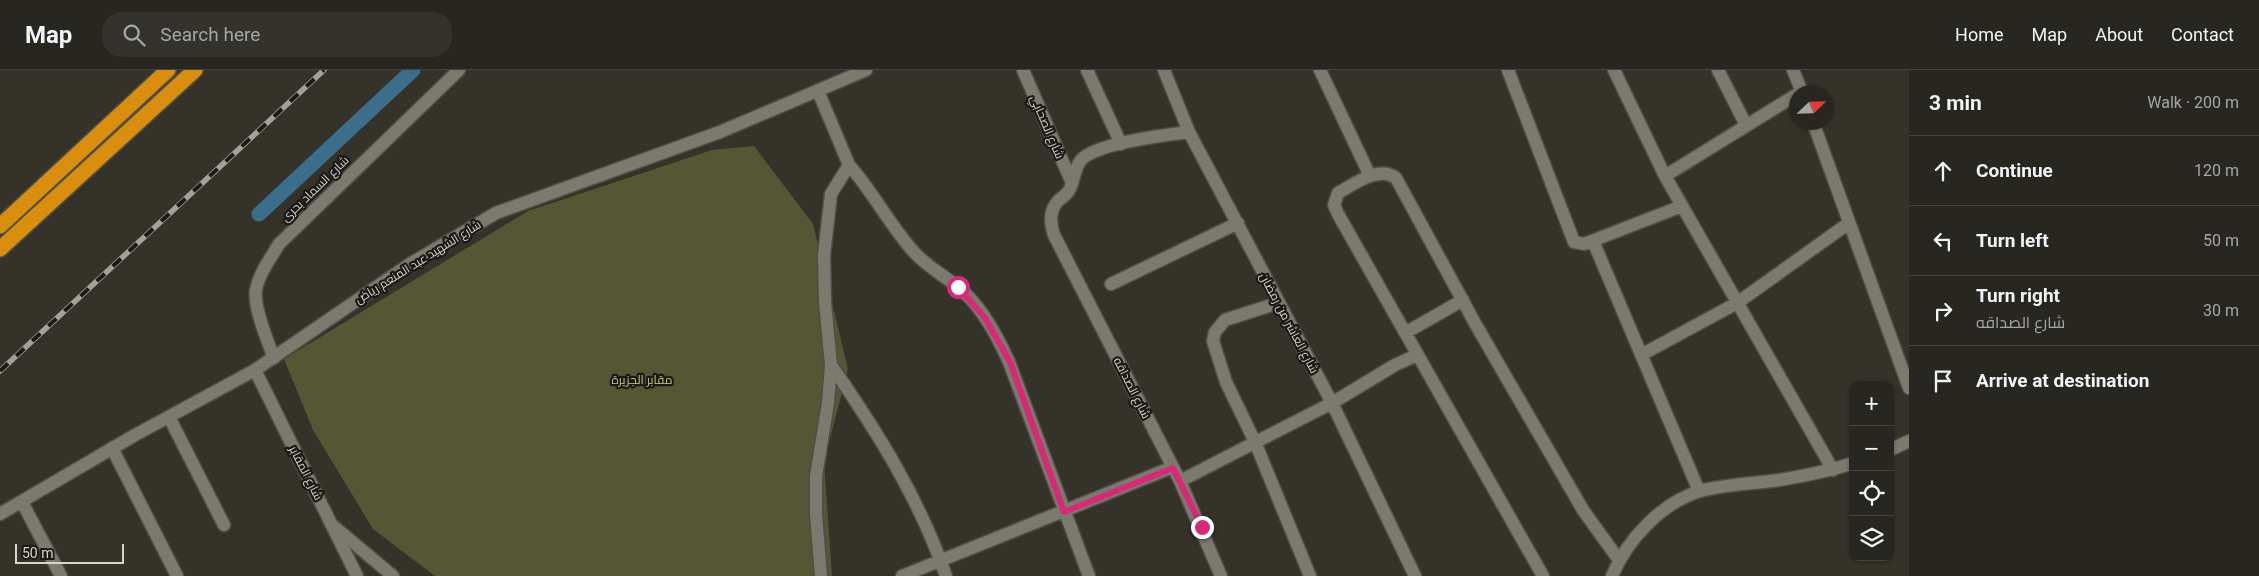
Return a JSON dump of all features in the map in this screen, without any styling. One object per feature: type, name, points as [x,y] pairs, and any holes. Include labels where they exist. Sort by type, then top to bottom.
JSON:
[{"type":"highway","points":[[0,226],[168,70]]},
{"type":"highway","points":[[1,252],[195,70]]},
{"type":"street","name":"شارع السماد بحرى","points":[[274,358],[261,324],[256,291],[263,271],[279,244],[459,70]]},
{"type":"street","name":"شارع الشهيد عبد المنعم رياض","points":[[0,514],[112,448],[255,370],[410,264],[496,213],[720,132],[866,70]]},
{"type":"street","name":"شارع الصحابي","points":[[1023,70],[1072,184]]},
{"type":"street","points":[[1087,70],[1121,144]]},
{"type":"street","name":"شارع العاشر من رمضان","points":[[1164,70],[1189,132],[1332,403],[1415,576]]},
{"type":"street","points":[[1320,70],[1370,176]]},
{"type":"street","points":[[1508,70],[1572,238],[1580,244],[1682,206]]},
{"type":"street","points":[[1614,70],[1665,176],[1833,470]]},
{"type":"street","points":[[1718,70],[1746,125]]},
{"type":"street","points":[[1793,70],[1798,85]]},
{"type":"street","points":[[818,91],[849,165],[865,183],[889,222],[914,252],[932,269],[963,291],[995,334],[1010,362],[1089,576]]},
{"type":"street","points":[[1665,176],[1789,100]]},
{"type":"street","points":[[1817,130],[1909,388]]},
{"type":"street","points":[[1072,184],[1076,168],[1083,158],[1121,144],[1189,132]]},
{"type":"street","points":[[822,576],[816,514],[816,476],[831,365],[825,302],[824,255],[831,194],[849,165]]},
{"type":"street","points":[[1543,576],[1334,206],[1338,193],[1370,176],[1383,173],[1396,178],[1582,510],[1619,560]]},
{"type":"street","name":"شارع الصداقه","points":[[1072,184],[1068,192],[1058,201],[1052,211],[1050,224],[1054,236],[1180,481],[1221,576]]},
{"type":"street","points":[[1111,284],[1238,223]]},
{"type":"street","points":[[1641,355],[1737,303],[1849,223]]},
{"type":"street","points":[[1593,240],[1699,491]]},
{"type":"street","points":[[1405,333],[1463,300]]},
{"type":"street","points":[[1278,303],[1225,320],[1216,332],[1213,341],[1226,382],[1255,442],[1310,576]]},
{"type":"street","points":[[1180,481],[1332,403],[1395,365],[1417,355]]},
{"type":"street","points":[[831,365],[870,422],[900,471],[920,510],[946,576]]},
{"type":"street","name":"شارع المقابر","points":[[255,370],[357,576]]},
{"type":"street","points":[[169,416],[224,525]]},
{"type":"street","points":[[1894,448],[1909,441]]},
{"type":"street","points":[[112,448],[177,576]]},
{"type":"street","points":[[1612,576],[1619,560],[1648,524],[1675,502],[1699,491],[1778,480],[1833,470],[1849,464]]},
{"type":"street","points":[[902,576],[1173,468]]},
{"type":"street","points":[[22,502],[61,576]]},
{"type":"street","points":[[331,524],[393,576]]},
{"type":"green space","name":"مقابر الجزيرة","points":[[754,146],[813,224],[848,369],[824,462],[832,576],[435,576],[373,529],[313,430],[284,359],[528,211],[712,150]]},
{"type":"waterway","points":[[259,214],[413,70]]},
{"type":"railway","points":[[0,371],[324,70]]},
{"type":"route","points":[[958,287],[985,318],[1010,362],[1064,512],[1173,468],[1202,527]]}]
